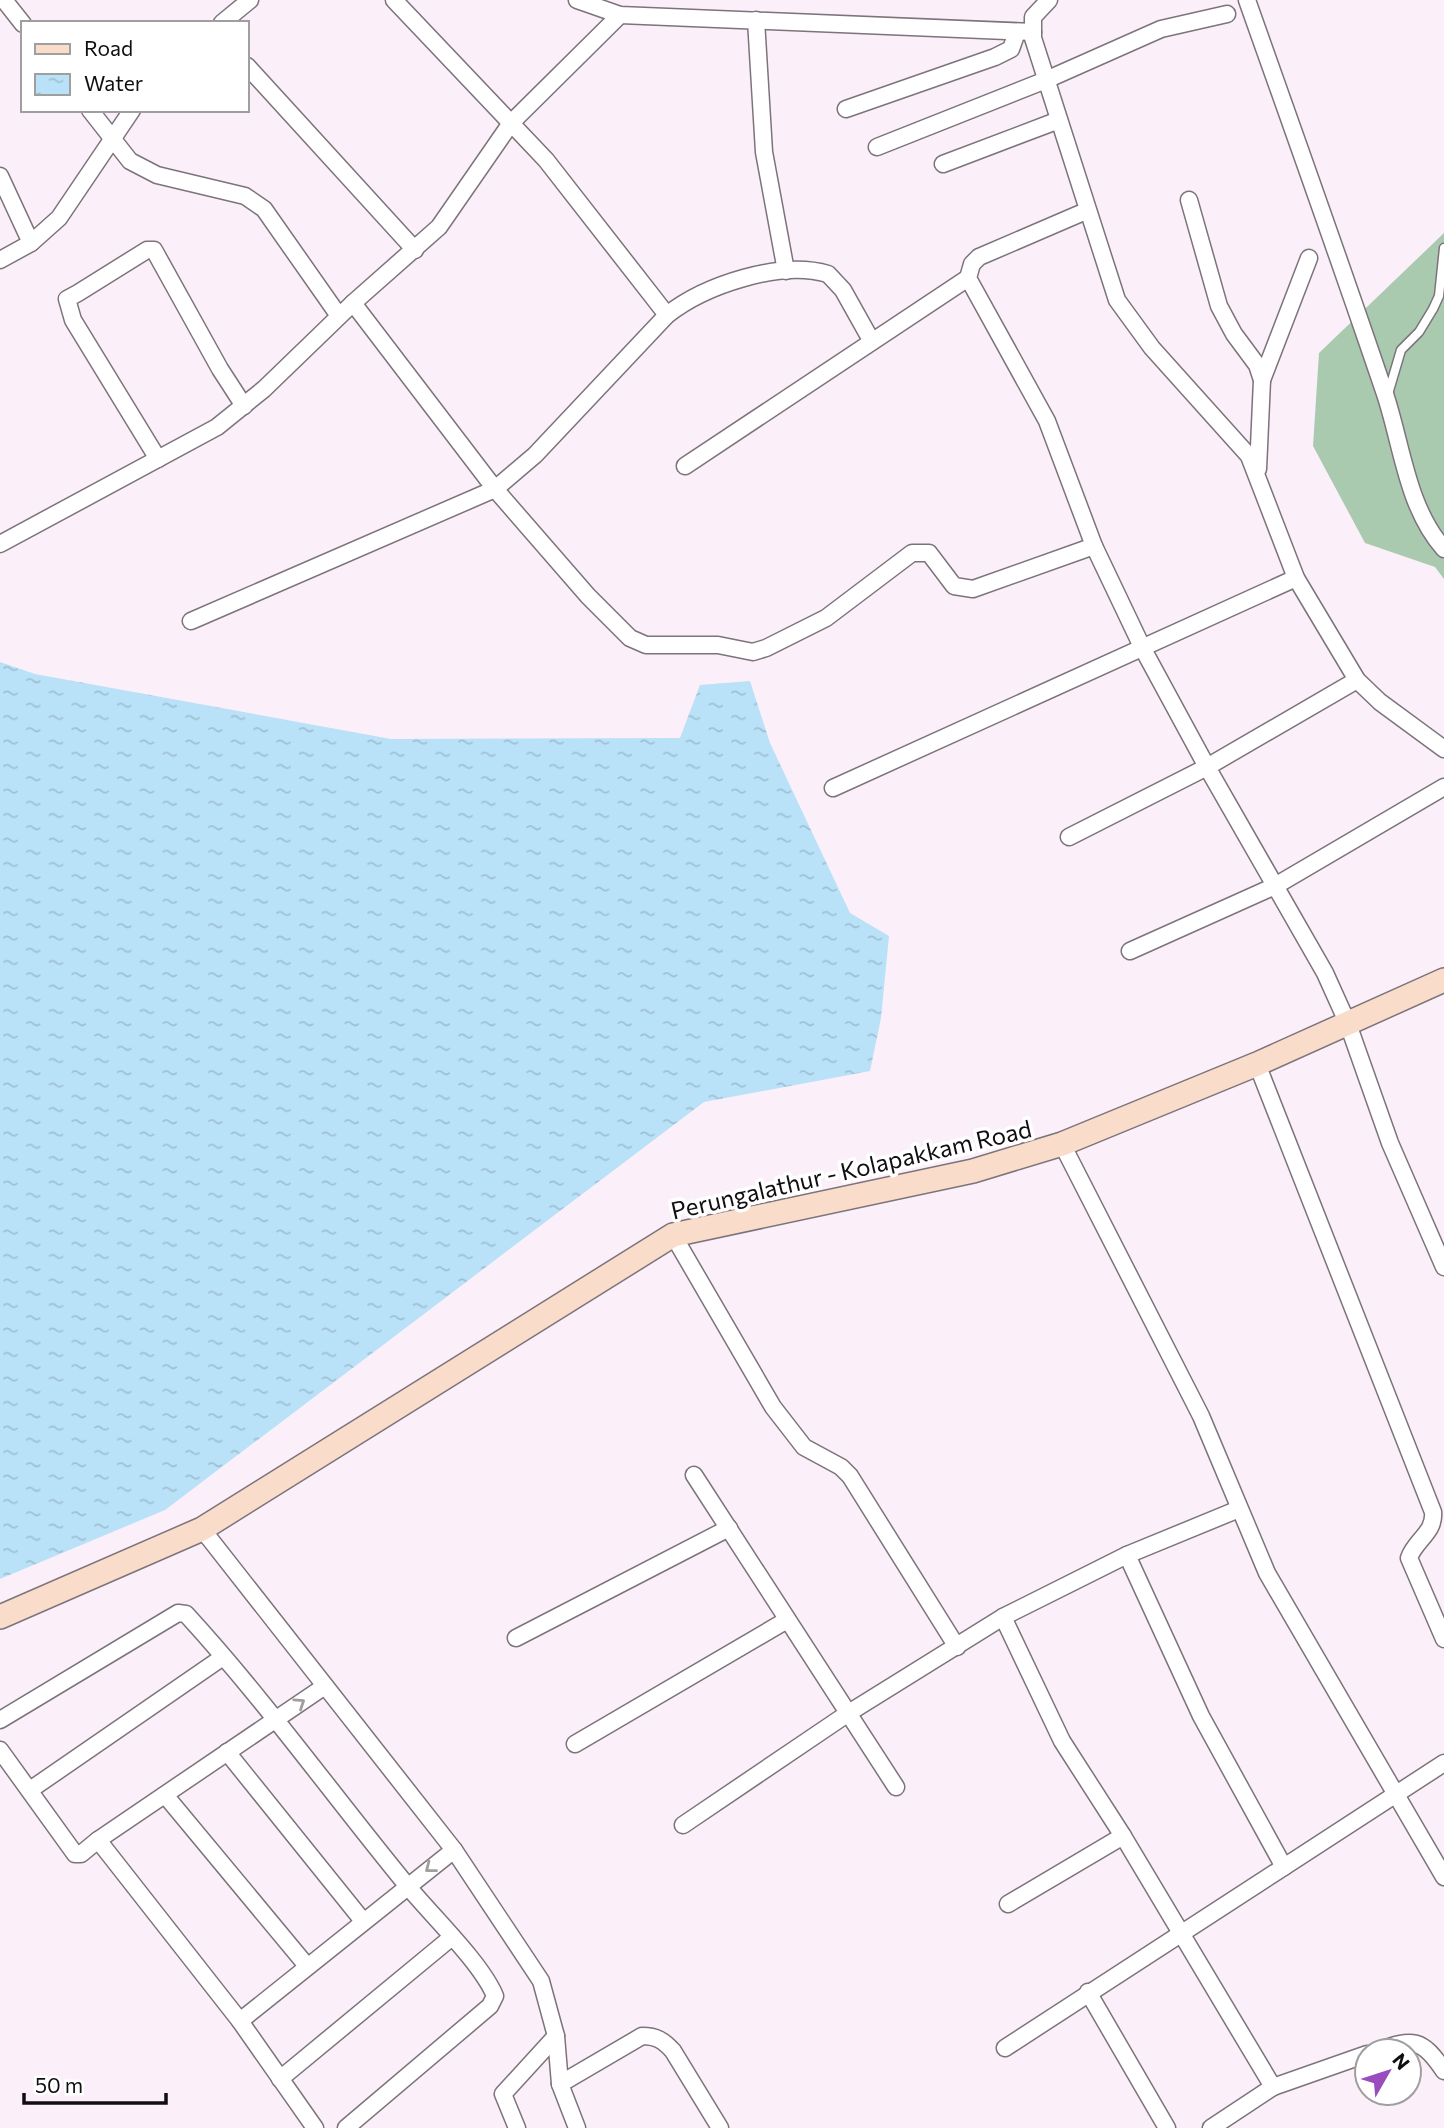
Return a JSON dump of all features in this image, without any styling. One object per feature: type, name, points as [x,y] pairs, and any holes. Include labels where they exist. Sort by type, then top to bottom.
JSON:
[{"type":"main road","name":"Perungalathur - Kolapakkam Road","points":[[0,1617],[202,1529],[673,1235],[974,1171],[1062,1144],[1257,1064],[1444,980]]},
{"type":"street","points":[[4,0],[21,21]]},
{"type":"street","points":[[224,21],[250,0]]},
{"type":"street","points":[[394,0],[546,160],[667,315]]},
{"type":"street","points":[[577,0],[620,15],[1025,32]]},
{"type":"street","points":[[846,109],[1011,49],[1033,17],[1049,0]]},
{"type":"street","points":[[1247,0],[1387,400],[1412,490],[1431,534],[1444,549]]},
{"type":"street","points":[[877,148],[1046,80],[1161,29],[1227,14]]},
{"type":"street","points":[[0,544],[217,427],[244,406],[353,303],[439,227],[512,123],[620,15]]},
{"type":"street","points":[[756,20],[764,152],[786,271]]},
{"type":"street","points":[[1025,32],[1046,80],[1086,211],[1117,300],[1129,321],[1235,439],[1258,471],[1296,578],[1357,680],[1380,702],[1444,749]]},
{"type":"street","points":[[248,67],[415,250]]},
{"type":"street","points":[[92,112],[130,161],[158,175],[245,196],[264,209],[339,316]]},
{"type":"street","points":[[0,260],[31,243],[59,218],[131,112]]},
{"type":"street","points":[[943,164],[1059,120]]},
{"type":"street","points":[[0,176],[31,243]]},
{"type":"street","points":[[1189,200],[1219,306],[1234,334],[1257,365],[1262,380]]},
{"type":"street","points":[[685,466],[968,278],[972,264],[979,257],[1086,211]]},
{"type":"street","points":[[158,459],[73,320],[67,299],[147,250],[154,250],[220,369],[244,406]]},
{"type":"street","points":[[1258,471],[1262,380],[1309,258]]},
{"type":"street","points":[[191,621],[495,489],[536,455],[667,315],[686,300],[712,288],[741,279],[786,271],[819,271],[835,279],[871,340]]},
{"type":"street","points":[[968,278],[1047,421],[1094,546],[1143,649],[1206,767],[1325,973],[1348,1024],[1390,1143],[1444,1267]]},
{"type":"street","points":[[353,303],[495,489],[589,596],[631,638],[646,645],[698,643],[753,652],[766,648],[826,618],[912,553],[929,553],[954,586],[973,589],[1094,546]]},
{"type":"street","points":[[833,788],[1296,578]]},
{"type":"street","points":[[1069,836],[1206,767],[1357,680]]},
{"type":"street","points":[[1130,951],[1275,886],[1444,787]]},
{"type":"street","points":[[1257,1064],[1433,1512],[1431,1529],[1412,1549],[1409,1558],[1444,1639]]},
{"type":"street","points":[[1062,1144],[1201,1416],[1267,1573],[1444,1877]]},
{"type":"street","points":[[673,1235],[773,1407],[804,1447],[841,1467],[850,1476],[957,1647]]},
{"type":"street","points":[[694,1475],[897,1787]]},
{"type":"street","points":[[683,1825],[847,1714],[1003,1617],[1127,1556],[1239,1509]]},
{"type":"street","points":[[516,1638],[729,1528]]},
{"type":"street","points":[[202,1529],[454,1850],[541,1981],[556,2036],[560,2084],[577,2128]]},
{"type":"street","points":[[1127,1556],[1201,1716],[1284,1867]]},
{"type":"street","points":[[0,1720],[178,1613],[186,1614],[223,1657],[493,1990],[495,2000],[346,2128]]},
{"type":"street","points":[[1003,1617],[1062,1741],[1124,1836],[1273,2087]]},
{"type":"street","points":[[575,1744],[787,1620]]},
{"type":"street","points":[[30,1790],[223,1657]]},
{"type":"street","points":[[0,1750],[75,1854],[81,1854],[325,1686]]},
{"type":"street","points":[[227,1752],[363,1921]]},
{"type":"street","points":[[1005,2048],[1444,1763]]},
{"type":"street","points":[[165,1795],[307,1966]]},
{"type":"street","points":[[1008,1905],[1124,1836]]},
{"type":"street","points":[[98,1840],[240,2021],[315,2128]]},
{"type":"street","points":[[240,2021],[454,1850]]},
{"type":"street","points":[[280,2079],[452,1937]]},
{"type":"street","points":[[1088,1992],[1167,2128]]},
{"type":"street","points":[[517,2128],[503,2094],[556,2036]]},
{"type":"street","points":[[560,2084],[642,2036],[652,2036],[663,2040],[673,2051],[720,2128]]},
{"type":"street","points":[[1423,2045],[1444,2071]]},
{"type":"street","points":[[1210,2128],[1273,2087],[1353,2059]]},
{"type":"lane","points":[[1387,400],[1398,355],[1427,322],[1436,303],[1444,248]]},
{"type":"green space","points":[[1444,233],[1444,579],[1435,567],[1365,543],[1313,446],[1319,353]]},
{"type":"water","points":[[0,662],[35,674],[391,739],[680,738],[700,685],[750,681],[770,743],[850,913],[889,936],[881,1018],[870,1071],[704,1102],[165,1510],[0,1579]]}]
